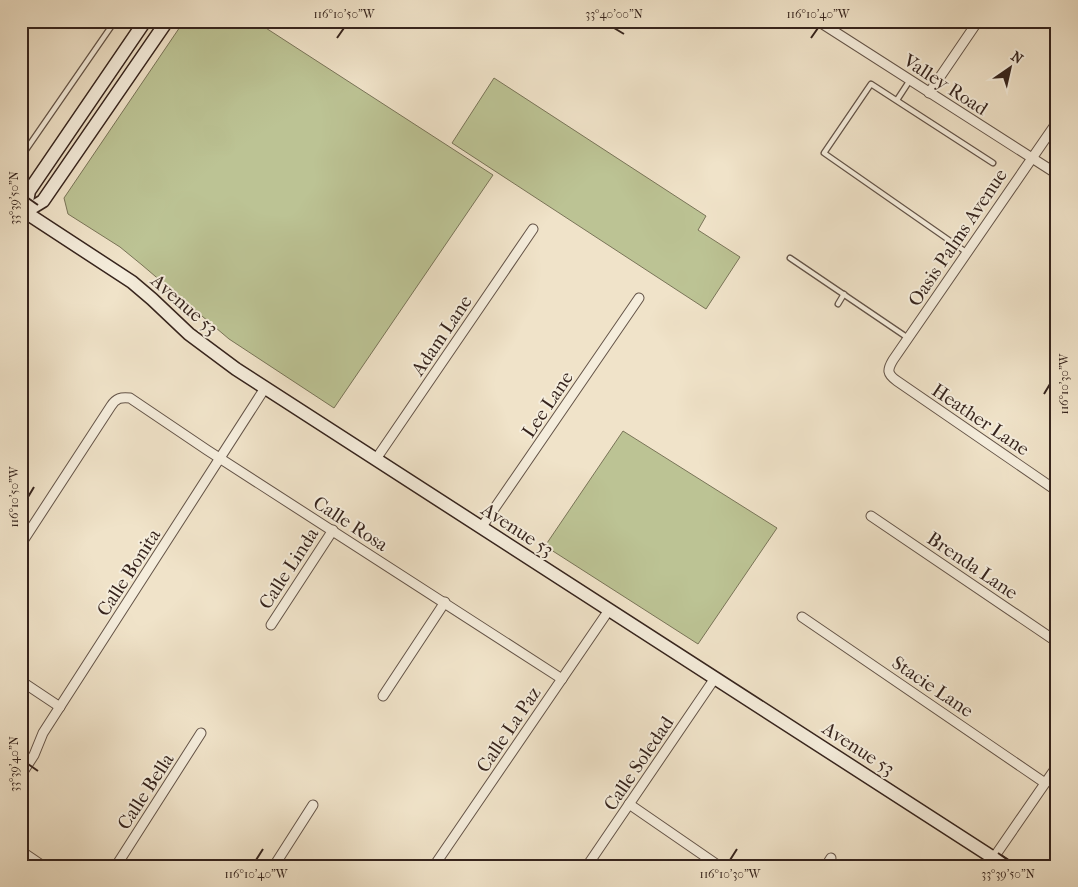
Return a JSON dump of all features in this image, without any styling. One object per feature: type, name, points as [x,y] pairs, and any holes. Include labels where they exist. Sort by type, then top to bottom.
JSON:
[{"type":"street","points":[[23,213],[29,191],[145,21]]},
{"type":"street","points":[[23,213],[43,201],[160,27],[167,21]]},
{"type":"street","points":[[929,93],[978,21]]},
{"type":"street","name":"Valley Road","points":[[824,23],[929,93],[1057,174]]},
{"type":"street","name":"Oasis Palms Avenue","points":[[888,372],[889,366],[966,252],[1057,122]]},
{"type":"street","name":"Avenue 53","points":[[23,213],[132,282],[210,350],[265,388],[715,678],[991,862],[1006,866]]},
{"type":"street","name":"Adam Lane","points":[[376,460],[533,229]]},
{"type":"street","name":"Lee Lane","points":[[482,528],[639,298]]},
{"type":"street","name":"Heather Lane","points":[[888,372],[891,377],[1057,491]]},
{"type":"street","name":"Calle Bonita","points":[[21,775],[34,755],[43,733],[265,388]]},
{"type":"street","name":"Calle Rosa","points":[[21,544],[115,400],[122,397],[130,398],[562,678]]},
{"type":"street","name":"Brenda Lane","points":[[870,516],[1057,642]]},
{"type":"street","name":"Calle Linda","points":[[271,625],[333,530]]},
{"type":"street","points":[[383,696],[445,602]]},
{"type":"street","name":"Calle La Paz","points":[[434,866],[609,610]]},
{"type":"street","name":"Stacie Lane","points":[[802,617],[1045,783]]},
{"type":"street","name":"Calle Soledad","points":[[587,866],[715,678]]},
{"type":"street","points":[[21,681],[60,707]]},
{"type":"street","name":"Calle Bella","points":[[116,866],[201,734]]},
{"type":"street","points":[[991,862],[1057,766]]},
{"type":"street","points":[[629,804],[719,866]]},
{"type":"street","points":[[274,866],[313,806]]},
{"type":"street","points":[[21,851],[43,866]]},
{"type":"lane","points":[[21,157],[115,21]]},
{"type":"lane","points":[[897,100],[910,80]]},
{"type":"lane","points":[[966,252],[824,153],[871,84],[993,163]]},
{"type":"lane","points":[[790,258],[908,338]]},
{"type":"lane","points":[[838,304],[844,294]]},
{"type":"green space","points":[[184,21],[255,21],[493,175],[334,408],[229,339],[120,247],[68,214],[64,198]]},
{"type":"green space","points":[[494,78],[706,216],[698,230],[740,257],[706,309],[452,143]]},
{"type":"green space","points":[[623,431],[777,528],[698,644],[545,546]]}]
